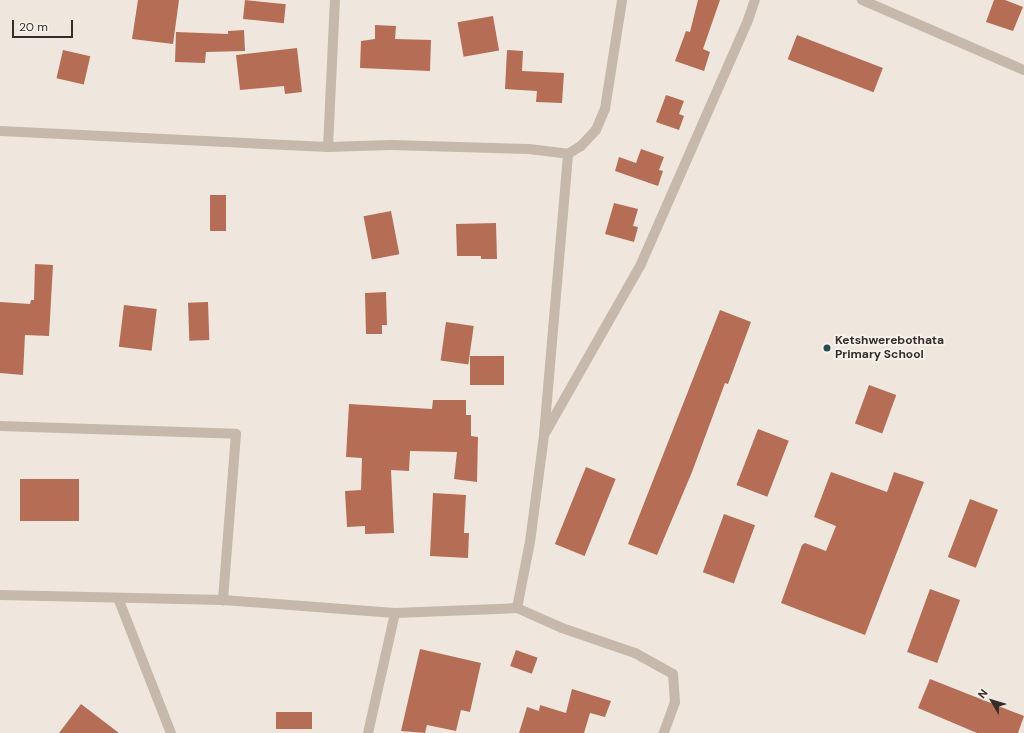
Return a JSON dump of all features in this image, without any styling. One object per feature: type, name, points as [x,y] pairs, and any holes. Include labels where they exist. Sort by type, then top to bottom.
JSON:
[{"type":"street","points":[[328,147],[335,0]]},
{"type":"street","points":[[0,131],[328,147],[391,144],[529,149],[568,154],[581,146],[596,130],[605,109],[622,0]]},
{"type":"street","points":[[544,435],[642,264],[730,64],[755,0]]},
{"type":"street","points":[[862,0],[1024,70]]},
{"type":"street","points":[[518,608],[530,542],[544,435],[568,154]]},
{"type":"street","points":[[0,426],[236,434],[223,600]]},
{"type":"street","points":[[0,595],[223,600],[395,613],[518,608],[562,628],[635,653],[673,674],[675,702],[664,733]]},
{"type":"street","points":[[118,598],[171,733]]},
{"type":"street","points":[[368,733],[395,613]]},
{"type":"building","points":[[138,0],[179,0],[173,44],[132,39]]},
{"type":"building","points":[[245,0],[286,4],[284,23],[243,19]]},
{"type":"building","points":[[698,0],[720,0],[703,49],[710,52],[704,71],[675,61],[686,31],[690,32]]},
{"type":"building","points":[[994,0],[1005,0],[1023,7],[1013,31],[986,22]]},
{"type":"building","points":[[493,16],[499,50],[464,57],[458,22]]},
{"type":"building","points":[[375,25],[396,26],[395,39],[431,40],[430,71],[360,68],[361,41],[375,39]]},
{"type":"building","points":[[244,30],[245,51],[206,52],[205,63],[175,62],[176,32],[228,34],[228,31]]},
{"type":"building","points":[[797,35],[883,68],[874,92],[788,59]]},
{"type":"building","points":[[297,48],[302,92],[285,94],[284,86],[240,90],[236,55]]},
{"type":"building","points":[[63,50],[90,56],[84,85],[56,78]]},
{"type":"building","points":[[507,50],[523,51],[522,71],[564,73],[562,103],[536,102],[537,91],[505,89]]},
{"type":"building","points":[[666,95],[684,101],[679,114],[684,116],[679,130],[656,122]]},
{"type":"building","points":[[641,149],[664,157],[659,170],[663,171],[658,186],[615,171],[619,157],[636,163]]},
{"type":"building","points":[[210,195],[226,195],[226,231],[210,231]]},
{"type":"building","points":[[614,203],[638,209],[633,226],[638,227],[634,242],[605,234]]},
{"type":"building","points":[[391,211],[399,254],[372,260],[364,216]]},
{"type":"building","points":[[496,223],[497,259],[481,259],[481,256],[457,256],[456,224]]},
{"type":"building","points":[[35,264],[53,265],[49,336],[25,335],[23,375],[0,373],[0,302],[30,304],[31,300],[34,300]]},
{"type":"building","points":[[386,292],[387,325],[382,325],[382,334],[366,334],[365,293]]},
{"type":"building","points":[[208,302],[209,340],[189,341],[188,303]]},
{"type":"building","points":[[124,305],[157,309],[152,351],[119,347]]},
{"type":"building","points":[[720,310],[751,322],[728,384],[725,383],[692,472],[657,555],[628,544]]},
{"type":"building","points":[[446,322],[474,326],[468,365],[441,361]]},
{"type":"building","points":[[470,356],[504,356],[504,385],[470,385]]},
{"type":"building","points":[[869,385],[896,395],[882,433],[855,424]]},
{"type":"building","points":[[433,400],[466,400],[466,415],[471,415],[471,436],[478,437],[477,482],[454,479],[457,452],[410,451],[409,471],[391,470],[394,533],[365,534],[365,526],[347,527],[345,491],[361,490],[362,458],[346,457],[349,404],[432,409]]},
{"type":"building","points":[[758,429],[789,441],[767,497],[736,485]]},
{"type":"building","points":[[586,467],[616,479],[585,556],[555,544]]},
{"type":"building","points":[[831,472],[887,492],[894,472],[924,482],[865,635],[781,603],[802,545],[805,543],[826,551],[836,526],[814,517]]},
{"type":"building","points":[[20,479],[79,479],[79,521],[20,521]]},
{"type":"building","points":[[433,493],[466,495],[464,533],[469,533],[468,558],[430,556]]},
{"type":"building","points":[[970,499],[998,510],[976,568],[948,557]]},
{"type":"building","points":[[724,514],[755,525],[734,584],[703,572]]},
{"type":"building","points":[[930,589],[960,600],[937,663],[907,652]]},
{"type":"building","points":[[420,649],[481,663],[470,712],[461,710],[456,731],[427,725],[425,733],[401,731]]},
{"type":"building","points":[[516,650],[538,658],[532,674],[510,666]]},
{"type":"building","points":[[930,679],[1024,716],[1018,733],[977,733],[918,708]]},
{"type":"building","points":[[572,689],[611,701],[605,717],[590,713],[584,733],[519,733],[527,707],[539,711],[540,705],[566,713]]},
{"type":"building","points":[[81,704],[119,733],[59,733]]},
{"type":"building","points":[[276,712],[312,712],[312,729],[276,729]]},
{"type":"place","name":"Ketshwerebothata Primary School","points":[[827,348]]}]
